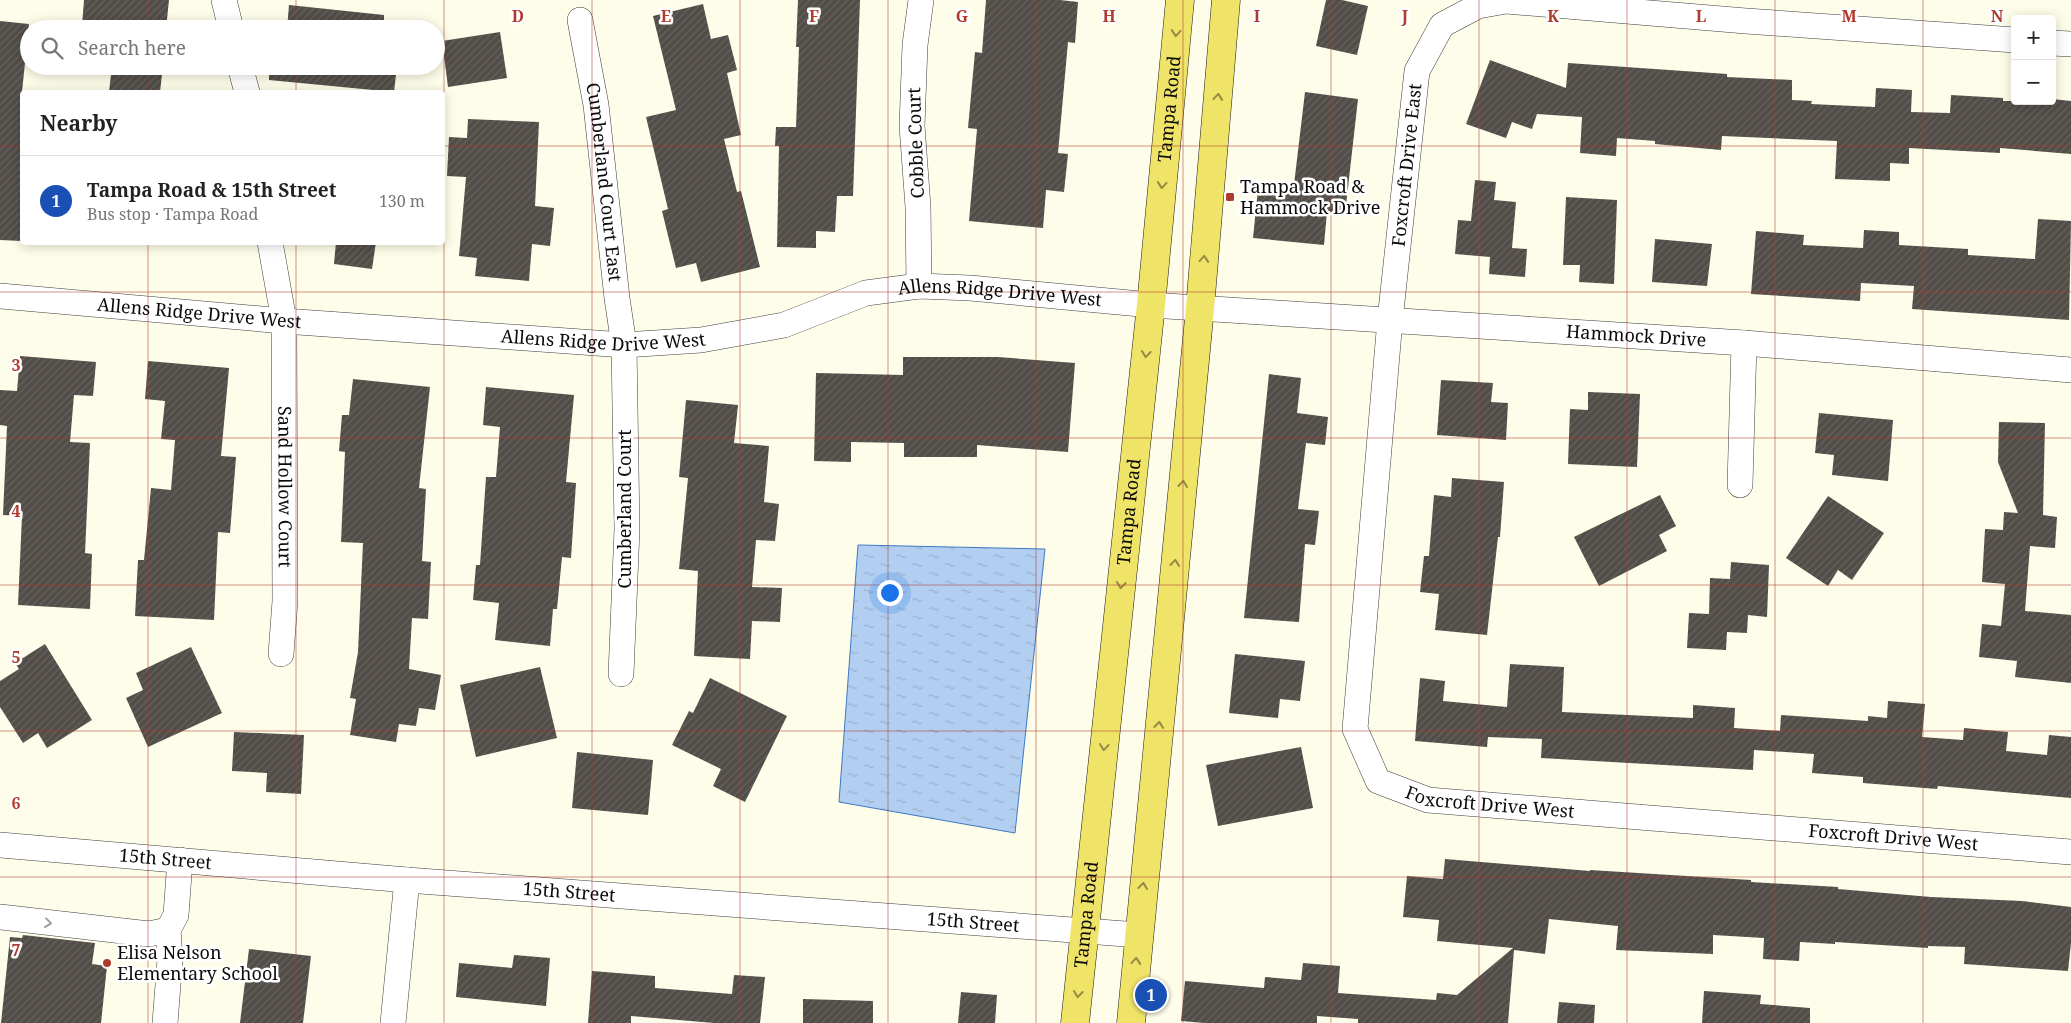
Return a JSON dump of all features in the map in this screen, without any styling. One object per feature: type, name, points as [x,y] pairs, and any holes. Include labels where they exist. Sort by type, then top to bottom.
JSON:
[{"type":"main road","name":"Tampa Road","points":[[1075,1023],[1151,306],[1180,0]]},
{"type":"main road","points":[[1131,1023],[1200,308],[1226,0]]},
{"type":"street","points":[[224,0],[229,20]]},
{"type":"street","name":"Cobble Court","points":[[919,286],[918,207],[912,126],[915,45],[921,0]]},
{"type":"street","name":"Foxcroft Drive East","points":[[1390,320],[1417,71],[1442,25],[1478,6],[1506,1],[1746,21],[2011,40]]},
{"type":"street","name":"Cumberland Court East","points":[[580,20],[596,105],[617,298],[624,345]]},
{"type":"street","points":[[2056,43],[2071,44]]},
{"type":"street","points":[[242,75],[246,90]]},
{"type":"street","name":"Sand Hollow Court","points":[[271,245],[284,320],[285,601],[280,654]]},
{"type":"street","name":"Allens Ridge Drive West","points":[[0,296],[284,320],[624,345],[701,340],[784,325],[866,293],[919,286],[970,288],[1151,306],[1200,308]]},
{"type":"street","name":"Hammock Drive","points":[[1200,308],[1744,344],[2071,370]]},
{"type":"street","name":"Foxcroft Drive West","points":[[1390,320],[1355,729],[1378,781],[1428,800],[2071,852]]},
{"type":"street","points":[[1740,485],[1744,344]]},
{"type":"street","name":"Cumberland Court","points":[[621,674],[627,528],[624,345]]},
{"type":"street","name":"15th Street","points":[[0,845],[407,880],[1139,935]]},
{"type":"street","points":[[0,917],[158,932],[176,915],[180,860]]},
{"type":"street","points":[[393,1023],[407,880]]},
{"type":"street","points":[[158,932],[170,959],[165,1023]]},
{"type":"water","points":[[858,545],[1045,549],[1015,833],[839,802]]},
{"type":"building","points":[[84,0],[169,0],[167,20],[82,20]]},
{"type":"building","points":[[798,0],[860,0],[853,196],[837,196],[835,232],[816,231],[816,248],[777,247],[779,146],[775,146],[776,127],[796,127],[799,47],[796,47]]},
{"type":"building","points":[[986,0],[1060,0],[1078,2],[1075,43],[1068,42],[1058,153],[1068,154],[1064,192],[1046,190],[1043,228],[969,221],[977,129],[968,128],[975,52],[982,53]]},
{"type":"building","points":[[1326,0],[1342,0],[1368,6],[1357,55],[1316,46]]},
{"type":"building","points":[[703,4],[711,39],[728,35],[737,70],[727,73],[741,135],[724,139],[737,192],[741,191],[760,267],[701,282],[696,263],[676,268],[662,211],[668,209],[646,117],[676,110],[653,16]]},
{"type":"building","points":[[289,5],[384,15],[384,20],[288,20]]},
{"type":"building","points":[[0,21],[20,23],[20,75],[24,75],[22,90],[20,90],[20,241],[0,240]]},
{"type":"building","points":[[500,32],[507,78],[448,87],[445,64],[445,41]]},
{"type":"building","points":[[1490,60],[1566,88],[1568,63],[1727,74],[1727,77],[1792,80],[1792,100],[1812,101],[1811,104],[1875,107],[1876,88],[1912,90],[1911,112],[1950,113],[1951,95],[2003,98],[2003,101],[2011,101],[2011,105],[2056,105],[2056,99],[2071,101],[2071,154],[2000,148],[2000,153],[1909,148],[1909,164],[1890,163],[1890,181],[1835,179],[1837,141],[1722,136],[1721,150],[1655,144],[1655,141],[1617,138],[1616,156],[1580,153],[1582,117],[1537,114],[1532,129],[1512,122],[1506,138],[1466,124]]},
{"type":"building","points":[[111,75],[162,75],[160,90],[109,90]]},
{"type":"building","points":[[269,75],[396,75],[394,90],[373,90],[269,80]]},
{"type":"building","points":[[1305,92],[1358,99],[1345,214],[1327,212],[1324,245],[1253,238],[1258,189],[1293,193]]},
{"type":"building","points":[[468,119],[539,122],[535,206],[554,208],[550,246],[532,244],[529,281],[475,276],[477,258],[459,256],[466,177],[447,176],[449,137],[467,138]]},
{"type":"building","points":[[1475,180],[1496,182],[1494,200],[1516,202],[1512,248],[1527,249],[1525,277],[1489,274],[1490,257],[1455,254],[1458,220],[1471,221]]},
{"type":"building","points":[[1566,197],[1617,200],[1614,284],[1579,282],[1580,265],[1563,265]]},
{"type":"building","points":[[2038,219],[2071,221],[2069,320],[1912,309],[1914,286],[1861,283],[1860,301],[1751,294],[1756,231],[1804,235],[1803,245],[1863,248],[1864,230],[1899,232],[1899,245],[1968,249],[1968,255],[2035,259]]},
{"type":"building","points":[[1655,239],[1712,244],[1707,286],[1652,282]]},
{"type":"building","points":[[336,245],[376,245],[372,269],[334,264]]},
{"type":"building","points":[[20,356],[96,362],[93,396],[74,395],[70,442],[90,443],[85,553],[92,554],[90,609],[18,605],[22,516],[3,515],[7,426],[0,425],[0,390],[17,391]]},
{"type":"building","points":[[903,357],[998,357],[1075,363],[1068,452],[977,445],[977,457],[904,457],[904,443],[851,442],[851,462],[814,461],[816,373],[903,375]]},
{"type":"building","points":[[148,361],[229,368],[221,456],[236,457],[230,533],[218,532],[214,620],[135,616],[138,560],[144,560],[151,488],[171,490],[175,440],[161,439],[165,401],[145,399]]},
{"type":"building","points":[[1269,374],[1301,378],[1297,413],[1328,417],[1325,445],[1306,443],[1298,509],[1319,511],[1315,545],[1305,544],[1299,622],[1244,618]]},
{"type":"building","points":[[353,379],[430,387],[419,488],[426,489],[422,561],[431,562],[428,619],[412,618],[409,669],[441,675],[435,710],[419,708],[416,726],[399,724],[396,742],[350,735],[356,699],[350,698],[358,652],[363,543],[341,542],[345,452],[339,451],[342,415],[349,415]]},
{"type":"building","points":[[1441,380],[1493,383],[1491,402],[1508,403],[1506,440],[1437,435]]},
{"type":"building","points":[[486,387],[574,395],[566,482],[576,483],[571,558],[562,557],[557,609],[553,609],[550,646],[495,640],[499,603],[473,600],[476,565],[480,565],[486,477],[496,477],[500,427],[483,425]]},
{"type":"building","points":[[1588,392],[1640,394],[1637,467],[1568,464],[1570,409],[1588,410]]},
{"type":"building","points":[[686,400],[738,405],[734,443],[769,446],[764,502],[779,504],[775,541],[756,540],[752,587],[782,588],[780,622],[752,621],[750,659],[694,656],[698,571],[679,569],[688,478],[679,477]]},
{"type":"building","points":[[1819,413],[1893,420],[1888,481],[1832,475],[1834,455],[1815,453]]},
{"type":"building","points":[[1999,422],[2045,423],[2043,515],[2057,517],[2055,548],[2030,546],[2025,611],[2071,615],[2071,683],[2015,677],[2017,661],[1979,657],[1982,624],[2001,626],[2005,584],[1982,582],[1985,529],[2003,530],[2004,512],[2018,513],[1998,462]]},
{"type":"building","points":[[1452,478],[1504,482],[1500,537],[1498,537],[1487,635],[1435,630],[1439,594],[1420,592],[1424,556],[1429,556],[1434,495],[1451,497]]},
{"type":"building","points":[[1660,495],[1676,526],[1659,535],[1667,551],[1599,586],[1574,537]]},
{"type":"building","points":[[1828,496],[1884,533],[1852,580],[1838,570],[1828,586],[1786,558]]},
{"type":"building","points":[[1731,562],[1769,565],[1767,617],[1748,615],[1747,633],[1727,632],[1726,650],[1687,648],[1689,613],[1709,614],[1710,578],[1730,579]]},
{"type":"building","points":[[45,644],[92,720],[47,748],[38,733],[23,743],[0,707],[0,681],[19,669],[15,663]]},
{"type":"building","points":[[191,647],[222,713],[148,747],[126,698],[143,690],[136,673]]},
{"type":"building","points":[[1235,654],[1305,661],[1300,701],[1280,699],[1278,718],[1229,713]]},
{"type":"building","points":[[1510,664],[1564,667],[1562,712],[1693,718],[1693,705],[1735,708],[1734,728],[1780,731],[1781,715],[1868,721],[1868,716],[1887,718],[1888,701],[1925,704],[1922,737],[1963,740],[1964,728],[2008,732],[2006,751],[2047,755],[2049,735],[2071,737],[2071,798],[1938,786],[1937,789],[1863,783],[1863,777],[1812,773],[1814,754],[1754,750],[1753,770],[1541,758],[1542,739],[1488,737],[1487,747],[1415,741],[1420,678],[1445,681],[1443,701],[1507,707]]},
{"type":"building","points":[[540,667],[557,738],[476,757],[460,685]]},
{"type":"building","points":[[710,678],[787,716],[745,802],[713,786],[721,769],[672,745],[689,711],[693,713]]},
{"type":"building","points":[[234,732],[304,735],[301,794],[266,792],[267,773],[232,771]]},
{"type":"building","points":[[1301,747],[1313,808],[1218,826],[1206,765]]},
{"type":"building","points":[[577,752],[653,760],[648,815],[572,808]]},
{"type":"building","points":[[1445,859],[1590,871],[1751,880],[1751,882],[1838,887],[1838,889],[1931,897],[2022,901],[2071,907],[2071,943],[2068,971],[1964,964],[1965,947],[1928,946],[1928,948],[1835,942],[1835,944],[1800,942],[1799,961],[1763,959],[1764,938],[1713,935],[1713,954],[1616,950],[1618,926],[1549,919],[1545,954],[1514,950],[1508,1023],[1358,1023],[1358,1019],[1317,1016],[1317,1023],[1204,1023],[1181,1021],[1185,981],[1264,988],[1265,977],[1301,980],[1303,963],[1340,966],[1338,993],[1436,1000],[1437,993],[1457,995],[1513,948],[1437,941],[1439,920],[1403,917],[1407,876],[1443,879]]},
{"type":"building","points":[[23,935],[95,943],[92,964],[107,966],[101,1023],[1,1023],[10,937],[22,938]]},
{"type":"building","points":[[249,949],[311,956],[303,1023],[240,1023]]},
{"type":"building","points":[[514,955],[550,958],[546,1006],[456,997],[459,963],[512,968]]},
{"type":"building","points":[[592,971],[655,976],[655,988],[732,994],[734,975],[765,977],[760,1023],[714,1023],[631,1016],[631,1023],[588,1023]]},
{"type":"building","points":[[1704,991],[1761,995],[1760,1004],[1810,1008],[1810,1023],[1702,1023]]},
{"type":"building","points":[[961,992],[997,995],[995,1023],[958,1023]]},
{"type":"building","points":[[803,999],[873,1001],[873,1023],[803,1023]]},
{"type":"building","points":[[1559,1002],[1595,1005],[1594,1023],[1557,1023]]},
{"type":"place","name":"Tampa Road & Hammock Drive","points":[[1230,197]]},
{"type":"place","name":"Elisa Nelson Elementary School","points":[[107,963]]},
{"type":"place","name":"Tampa Road & 15th Street","points":[[1151,995]]}]
